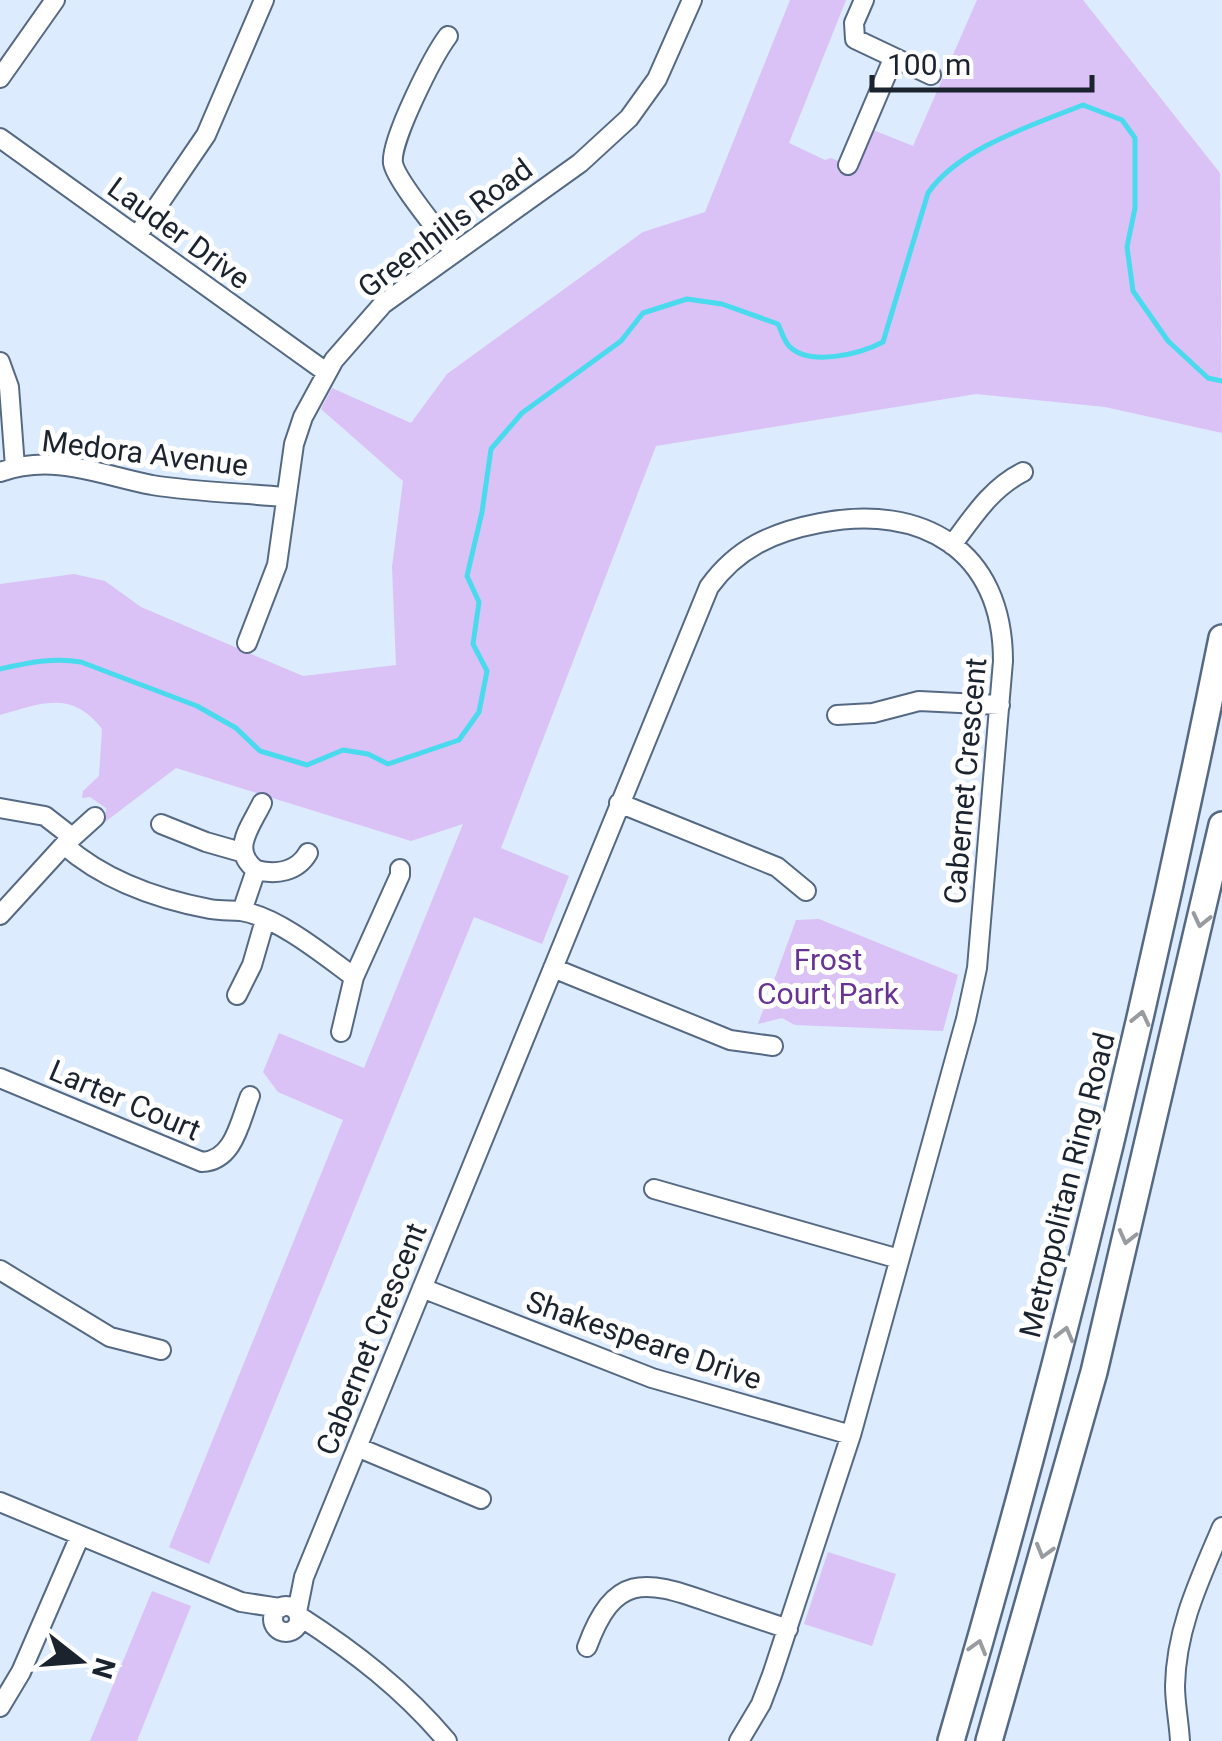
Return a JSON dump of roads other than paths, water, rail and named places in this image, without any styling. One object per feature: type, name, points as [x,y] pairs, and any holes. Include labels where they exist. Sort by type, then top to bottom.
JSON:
[{"type":"highway","name":"Metropolitan Ring Road","points":[[951,1741],[1098,1202],[1173,880],[1222,638]]},
{"type":"highway","points":[[990,1741],[1094,1372],[1222,825]]},
{"type":"street","points":[[0,78],[55,0]]},
{"type":"street","points":[[137,236],[206,135],[264,0]]},
{"type":"street","name":"Greenhills Road","points":[[247,643],[277,564],[284,497],[303,416],[344,345],[376,312],[580,163],[629,118],[657,79],[692,0]]},
{"type":"street","points":[[864,0],[854,23],[854,39],[932,75]]},
{"type":"street","points":[[448,36],[424,78],[396,144],[393,162],[454,252]]},
{"type":"street","points":[[848,165],[894,59]]},
{"type":"street","name":"Lauder Drive","points":[[0,138],[326,372]]},
{"type":"street","points":[[0,362],[9,387],[8,470]]},
{"type":"street","name":"Medora Avenue","points":[[8,470],[64,464],[156,485],[284,497]]},
{"type":"street","points":[[952,544],[986,500],[1023,472]]},
{"type":"street","name":"Cabernet Crescent","points":[[288,1617],[700,604],[720,573],[760,540],[804,526],[872,516],[911,523],[952,544],[986,583],[1000,620],[1003,661],[977,968],[850,1435],[761,1704],[739,1741]]},
{"type":"street","points":[[837,715],[873,713],[919,700],[1000,705]]},
{"type":"street","points":[[262,803],[241,852],[244,861],[268,873],[294,868],[308,853]]},
{"type":"street","points":[[619,803],[776,867],[806,890]]},
{"type":"street","points":[[0,808],[46,816],[101,874],[146,892],[210,909],[242,911],[265,920],[302,940],[354,977]]},
{"type":"street","points":[[0,915],[95,817]]},
{"type":"street","points":[[161,824],[241,852]]},
{"type":"street","points":[[340,1032],[354,977],[400,869]]},
{"type":"street","points":[[242,911],[256,870]]},
{"type":"street","points":[[236,995],[252,965],[265,920]]},
{"type":"street","points":[[552,968],[730,1040],[773,1046]]},
{"type":"street","name":"Larter Court","points":[[0,1078],[202,1162],[216,1160],[230,1147],[250,1096]]},
{"type":"street","points":[[654,1189],[900,1258]]},
{"type":"street","points":[[0,1270],[110,1337],[161,1350]]},
{"type":"street","name":"Shakespeare Drive","points":[[422,1288],[652,1378],[850,1435]]},
{"type":"street","points":[[357,1447],[481,1499]]},
{"type":"street","points":[[0,1502],[241,1602],[288,1617],[353,1654],[404,1692],[447,1741]]},
{"type":"street","points":[[1181,1738],[1175,1686],[1180,1641],[1190,1602],[1222,1527]]},
{"type":"street","points":[[0,1707],[33,1646],[80,1536]]},
{"type":"street","points":[[587,1647],[605,1609],[618,1596],[646,1585],[669,1588],[788,1629]]},
{"type":"waterway","points":[[0,669],[50,660],[81,662],[197,706],[236,728],[260,751],[307,765],[343,750],[368,754],[388,764],[459,740],[479,712],[487,671],[473,644],[479,602],[467,576],[491,449],[522,413],[621,341],[643,313],[687,299],[722,304],[778,324],[789,346],[809,356],[848,354],[883,342],[928,193],[958,163],[977,151],[1083,105],[1122,120],[1135,138],[1135,208],[1127,247],[1133,291],[1168,341],[1208,378],[1222,381]]},
{"type":"park label","name":"Frost Court Park","points":[[828,976]]}]
